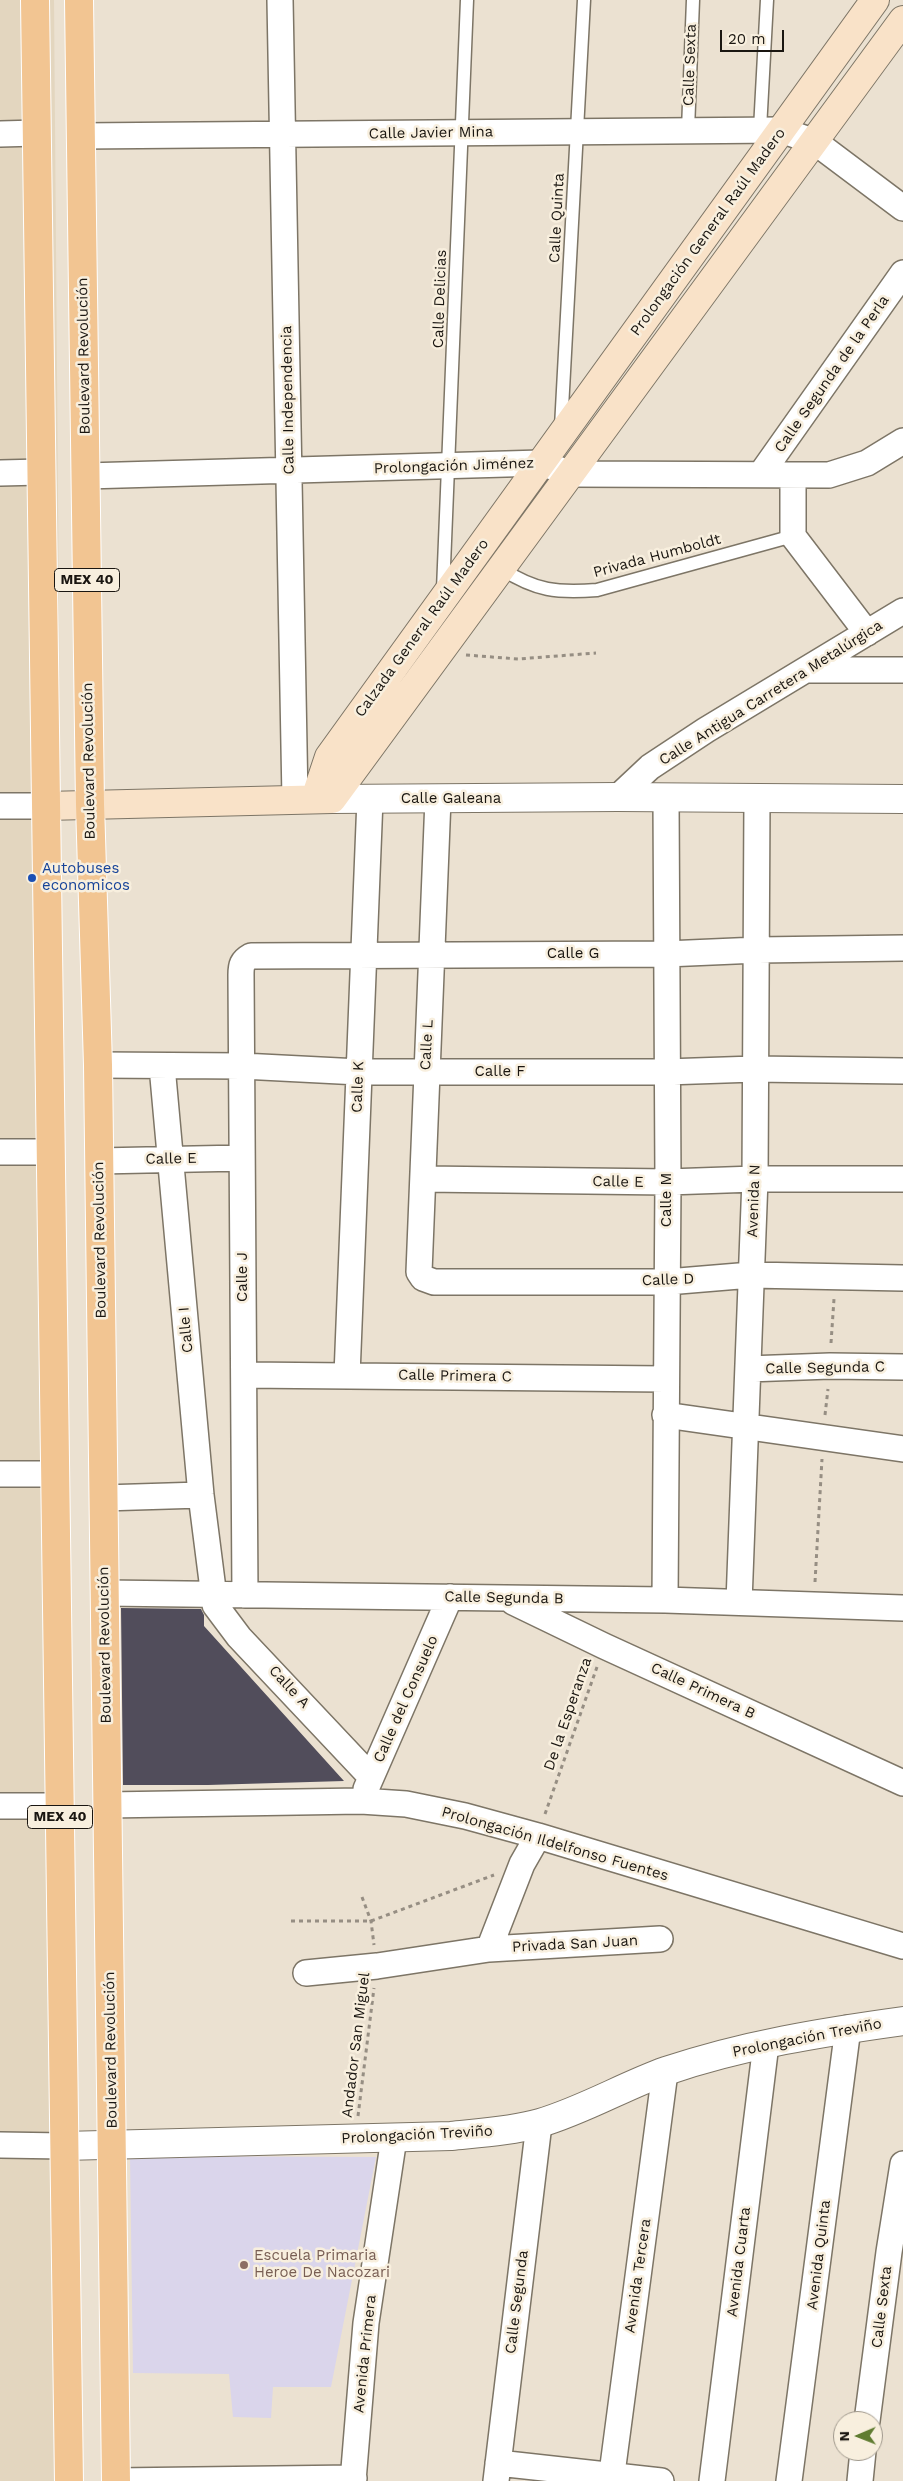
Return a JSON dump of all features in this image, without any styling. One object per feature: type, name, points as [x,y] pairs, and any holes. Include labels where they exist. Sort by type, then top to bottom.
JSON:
[{"type":"main road","name":"MEX 40","points":[[35,0],[69,2481]]},
{"type":"main road","name":"Boulevard Revolución","points":[[79,0],[90,804],[98,1065],[116,2481]]},
{"type":"main road","name":"Prolongación General Raúl Madero","points":[[541,463],[771,130],[875,0]]},
{"type":"main road","points":[[572,474],[903,20]]},
{"type":"main road","name":"Calzada General Raúl Madero","points":[[314,799],[329,757],[541,463]]},
{"type":"main road","name":"Calzada General Raúl Madero","points":[[314,799],[443,650],[572,474]]},
{"type":"main road","name":"Calle Galeana","points":[[46,806],[314,799]]},
{"type":"street","name":"Calle Independencia","points":[[280,0],[289,471],[314,799]]},
{"type":"street","points":[[771,130],[815,142],[903,208]]},
{"type":"street","name":"Calle Javier Mina","points":[[81,136],[771,130]]},
{"type":"street","points":[[0,134],[37,133]]},
{"type":"street","name":"Calle Segunda de la Perla","points":[[761,474],[903,273]]},
{"type":"street","name":"Prolongación Jiménez","points":[[86,476],[541,463],[572,474],[829,475],[847,471],[867,463],[903,441]]},
{"type":"street","points":[[0,473],[41,472]]},
{"type":"street","points":[[793,474],[793,536],[867,633]]},
{"type":"street","name":"Calle Antigua Carretera Metalúrgica","points":[[618,797],[650,767],[706,730],[809,670],[903,611]]},
{"type":"street","points":[[809,670],[903,670]]},
{"type":"street","name":"Calle Galeana","points":[[314,799],[618,797],[666,799],[903,799]]},
{"type":"street","name":"Calle K","points":[[347,1375],[370,799]]},
{"type":"street","name":"Calle L","points":[[434,1282],[423,1278],[419,1272],[438,799]]},
{"type":"street","name":"Calle M","points":[[665,1600],[665,1379],[668,1182],[666,799]]},
{"type":"street","name":"Avenida N","points":[[738,1602],[755,1179],[754,1069],[758,950],[757,799]]},
{"type":"street","name":"Calle Galeana","points":[[0,806],[46,806]]},
{"type":"street","name":"Calle G","points":[[244,960],[251,956],[666,954],[758,950],[903,948]]},
{"type":"street","name":"Calle J","points":[[244,960],[241,970],[245,1594]]},
{"type":"street","name":"Calle F","points":[[98,1065],[242,1066],[359,1072],[666,1072],[754,1069],[903,1071]]},
{"type":"street","name":"Calle I","points":[[162,1066],[201,1495],[214,1594]]},
{"type":"street","points":[[0,1152],[50,1152]]},
{"type":"street","name":"Calle E","points":[[99,1161],[242,1158]]},
{"type":"street","name":"Calle E","points":[[424,1180],[668,1182],[755,1179],[903,1179]]},
{"type":"street","name":"Calle D","points":[[434,1282],[667,1282],[751,1275],[903,1278]]},
{"type":"street","name":"Calle Segunda C","points":[[748,1369],[830,1366],[903,1367]]},
{"type":"street","name":"Calle Primera C","points":[[244,1375],[665,1379]]},
{"type":"street","points":[[665,1415],[903,1449]]},
{"type":"street","points":[[0,1474],[55,1474]]},
{"type":"street","points":[[103,1498],[201,1495]]},
{"type":"street","name":"Calle Segunda B","points":[[105,1592],[665,1600],[903,1608]]},
{"type":"street","name":"Calle A","points":[[214,1594],[215,1605],[239,1636],[371,1777]]},
{"type":"street","name":"Calle del Consuelo","points":[[361,1800],[450,1597]]},
{"type":"street","name":"Calle Primera B","points":[[504,1598],[604,1646],[903,1782]]},
{"type":"street","name":"Prolongación Ildelfonso Fuentes","points":[[107,1805],[361,1800],[406,1804],[465,1816],[538,1836],[903,1946]]},
{"type":"street","points":[[0,1806],[60,1806]]},
{"type":"street","points":[[489,1949],[522,1864],[538,1836]]},
{"type":"street","name":"Privada San Juan","points":[[377,1966],[489,1949],[660,1938]]},
{"type":"street","points":[[306,1973],[377,1966]]},
{"type":"street","name":"Prolongación Treviño","points":[[64,2146],[394,2138],[490,2132],[539,2124],[568,2114],[665,2072],[714,2056],[848,2028],[903,2021]]},
{"type":"street","name":"Avenida Quinta","points":[[789,2481],[848,2028]]},
{"type":"street","name":"Avenida Cuarta","points":[[712,2481],[766,2044]]},
{"type":"street","name":"Avenida Tercera","points":[[611,2478],[665,2072]]},
{"type":"street","name":"Calle Segunda","points":[[497,2472],[539,2124]]},
{"type":"street","name":"Avenida Primera","points":[[354,2480],[366,2323],[394,2138]]},
{"type":"street","points":[[0,2146],[64,2146]]},
{"type":"street","name":"Calle Sexta","points":[[868,2411],[889,2252],[903,2164]]},
{"type":"street","points":[[860,2481],[863,2461]]},
{"type":"street","points":[[497,2472],[661,2481]]},
{"type":"street","points":[[116,2481],[354,2480]]},
{"type":"lane","name":"Calle Delicias","points":[[443,600],[450,466],[467,0]]},
{"type":"lane","name":"Calle Quinta","points":[[560,438],[584,0]]},
{"type":"lane","name":"Calle Sexta","points":[[688,130],[693,0]]},
{"type":"lane","points":[[767,0],[771,130]]},
{"type":"lane","name":"Privada Humboldt","points":[[502,569],[521,582],[543,590],[567,592],[597,590],[793,536]]},
{"type":"path","points":[[443,650],[486,658],[518,659],[596,653]]},
{"type":"path","name":"De la Esperanza","points":[[538,1836],[604,1646]]},
{"type":"path","points":[[291,1921],[371,1921],[522,1864]]},
{"type":"path","name":"Andador San Miguel","points":[[355,2138],[377,1966],[371,1921],[362,1897]]},
{"type":"shaded area","points":[[0,0],[54,0],[74,2481],[0,2481]]},
{"type":"shaded area","name":"Escuela Primaria Heroe De Nacozari","points":[[130,2156],[376,2157],[331,2387],[273,2387],[271,2418],[233,2417],[229,2374],[133,2373]]},
{"type":"building","points":[[121,1608],[201,1609],[204,1615],[204,1626],[344,1781],[208,1785],[123,1785]]},
{"type":"place","name":"Autobuses economicos","points":[[32,878]]},
{"type":"place","name":"Escuela Primaria Heroe De Nacozari","points":[[244,2265]]}]
